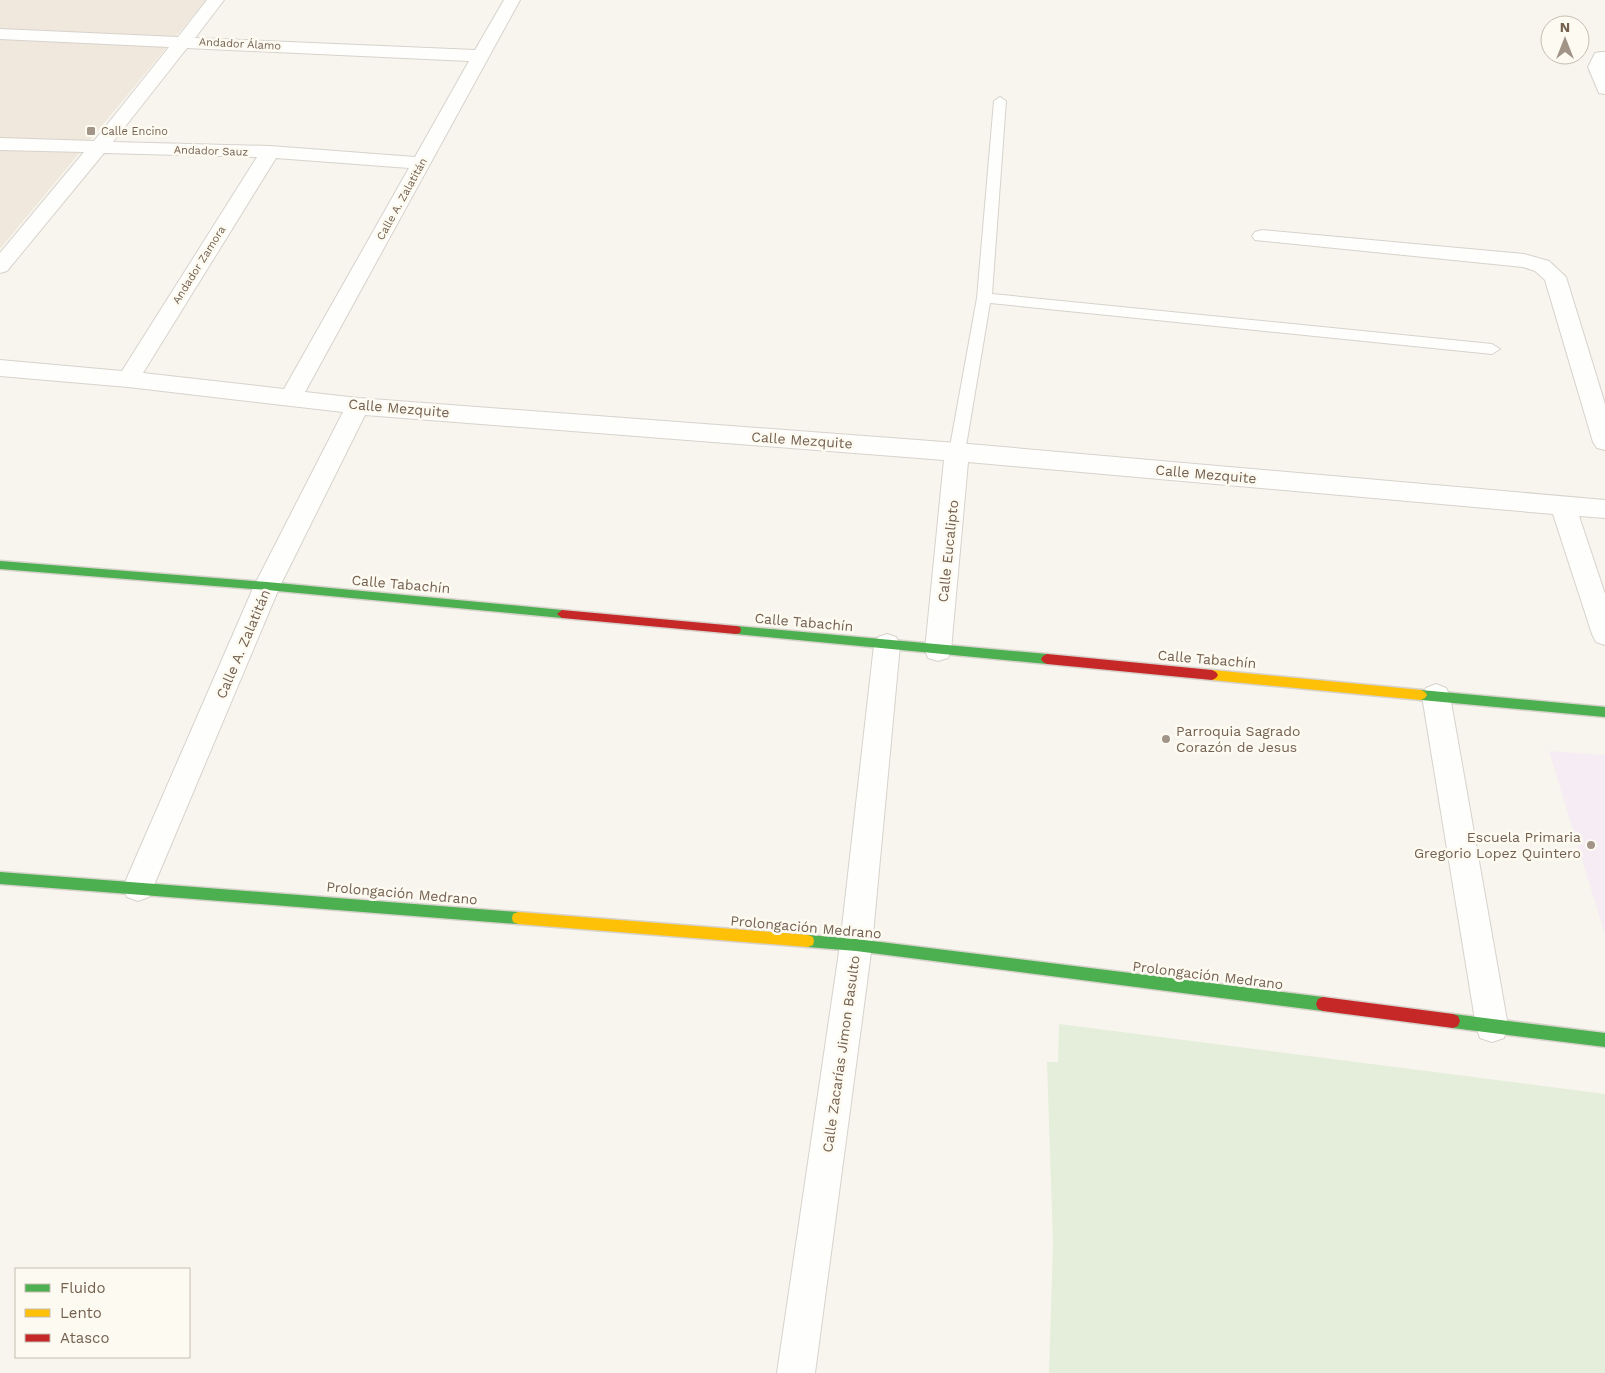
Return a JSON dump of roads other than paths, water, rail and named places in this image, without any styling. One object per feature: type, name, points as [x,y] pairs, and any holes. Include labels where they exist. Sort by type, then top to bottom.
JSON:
[{"type":"street","points":[[0,266],[98,148],[216,0]]},
{"type":"street","name":"Calle A. Zalatitán","points":[[292,397],[512,0]]},
{"type":"street","name":"Andador Álamo","points":[[0,34],[480,56]]},
{"type":"street","points":[[1603,57],[1597,67],[1605,89]]},
{"type":"street","name":"Andador Sauz","points":[[0,144],[270,152],[421,163]]},
{"type":"street","name":"Andador Zamora","points":[[128,379],[270,152]]},
{"type":"street","points":[[1262,236],[1524,261],[1542,266],[1555,277],[1605,442]]},
{"type":"street","name":"Calle Mezquite","points":[[0,368],[128,379],[358,406],[958,452],[1605,509]]},
{"type":"street","name":"Calle A. Zalatitán","points":[[138,887],[267,586],[358,406]]},
{"type":"street","name":"Calle Eucalipto","points":[[938,650],[958,452]]},
{"type":"street","points":[[1564,506],[1605,634]]},
{"type":"street","name":"Calle Tabachín","points":[[0,565],[267,586],[1605,712]]},
{"type":"street","name":"Calle Zacarías Jimon Basulto","points":[[796,1373],[856,945],[887,645]]},
{"type":"street","points":[[1436,696],[1492,1026]]},
{"type":"street","name":"Prolongación Medrano","points":[[0,878],[138,887],[856,945],[1605,1040]]},
{"type":"lane","points":[[958,452],[984,298],[1000,101]]},
{"type":"lane","points":[[984,298],[1492,349]]},
{"type":"place","name":"Calle Encino","points":[[91,131]]},
{"type":"place","name":"Parroquia Sagrado Corazón de Jesus","points":[[1166,739]]},
{"type":"place","name":"Escuela Primaria Gregorio Lopez Quintero","points":[[1591,845]]}]
